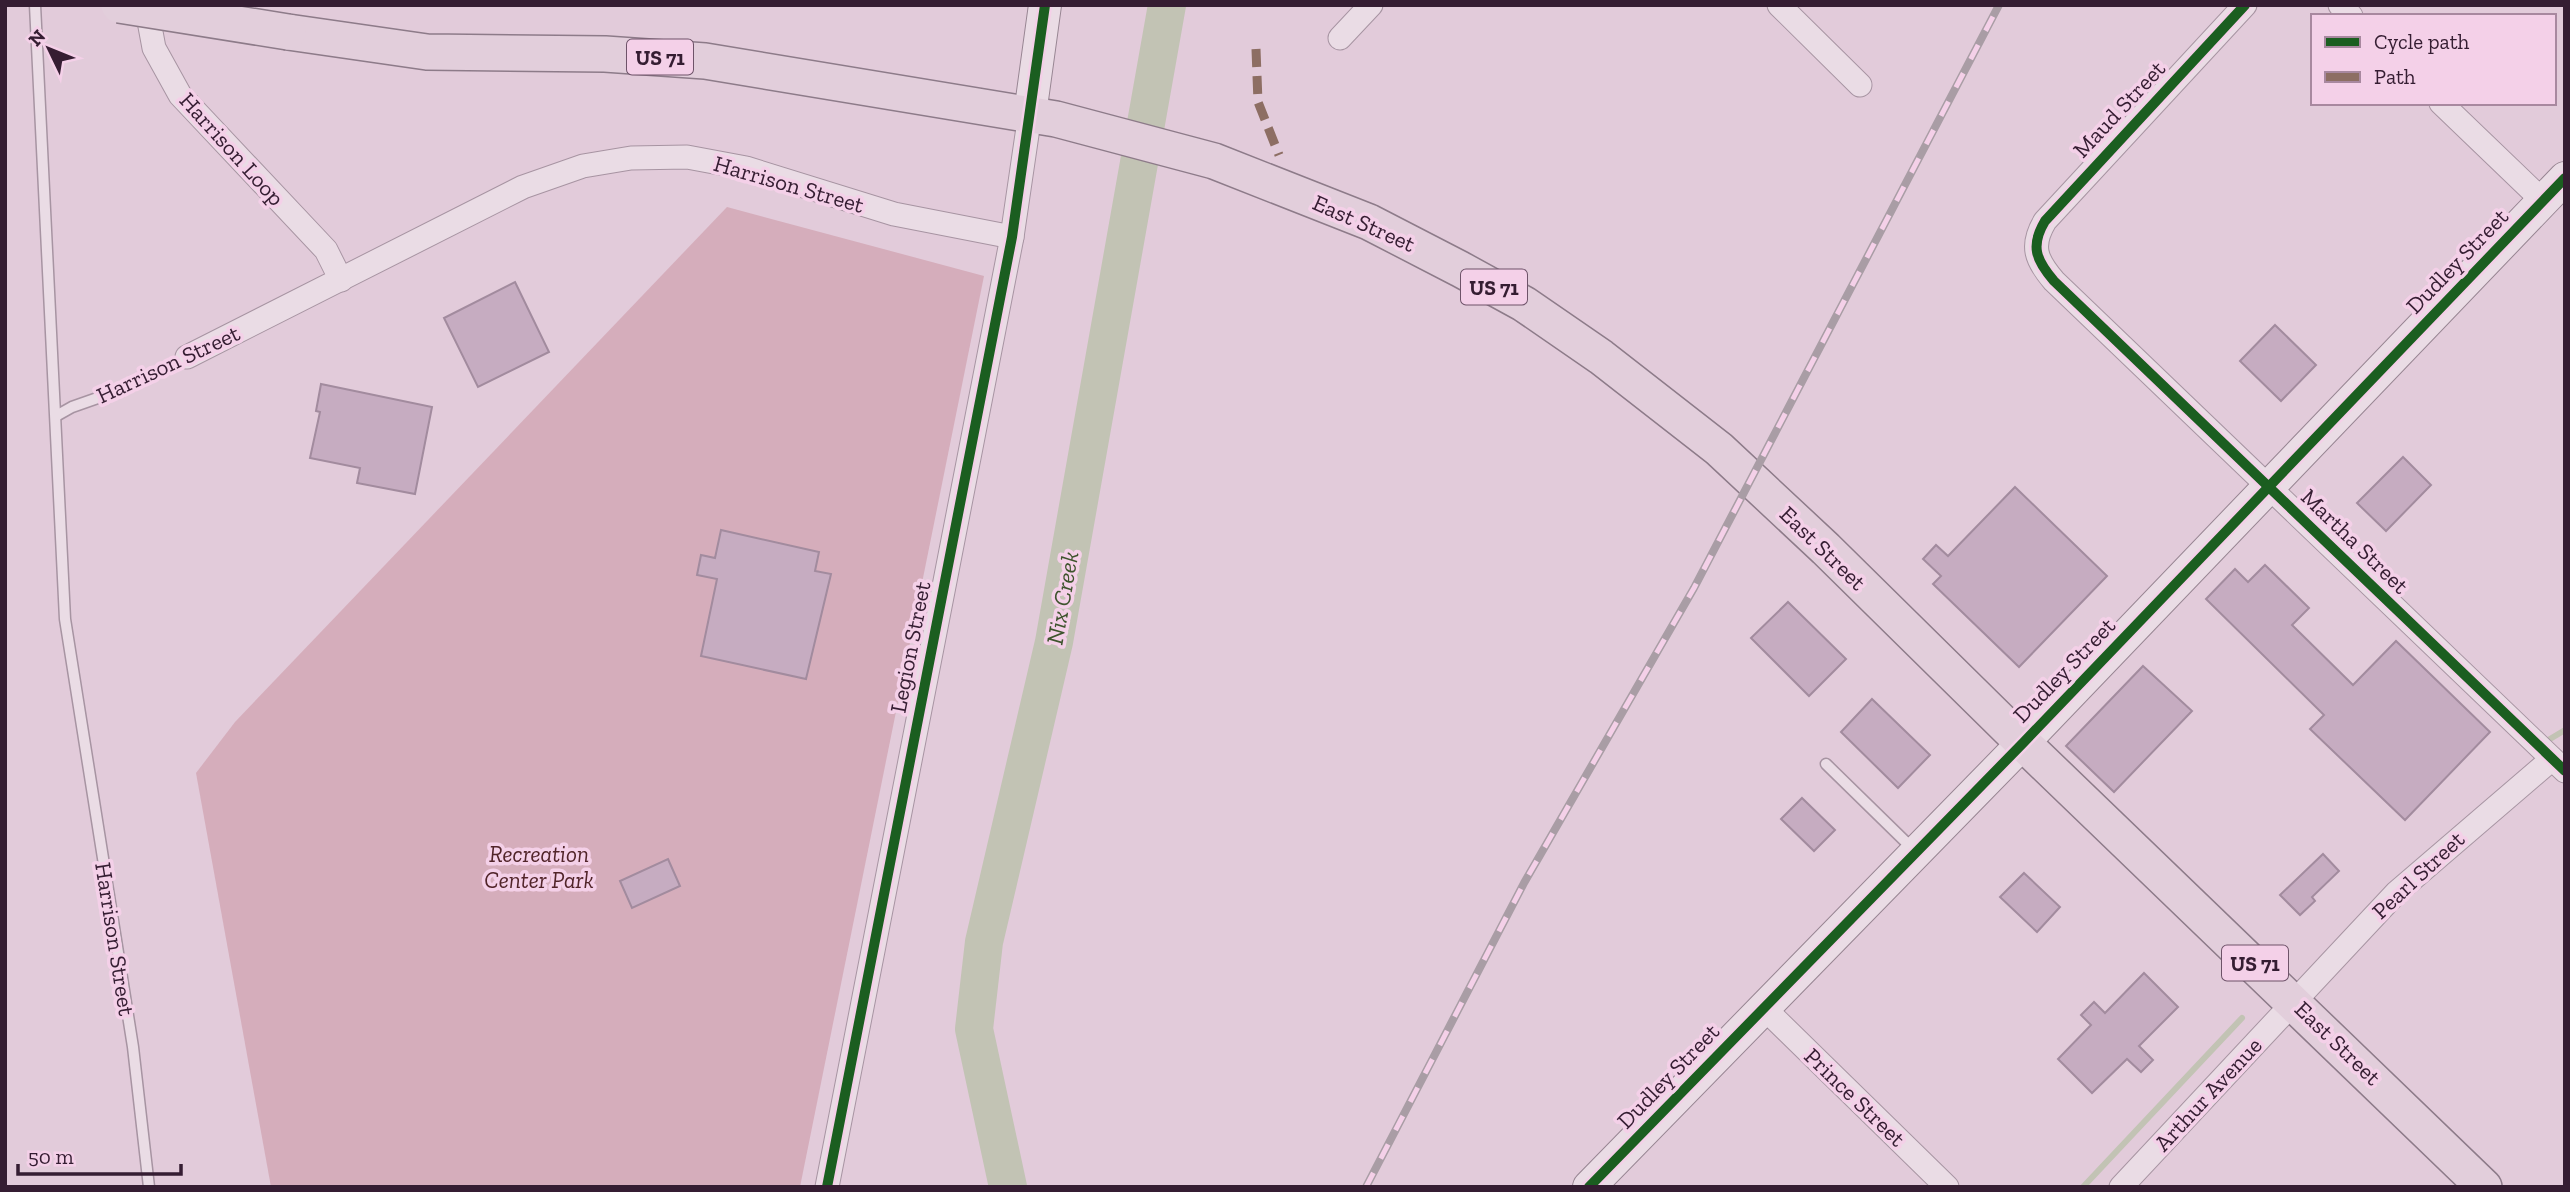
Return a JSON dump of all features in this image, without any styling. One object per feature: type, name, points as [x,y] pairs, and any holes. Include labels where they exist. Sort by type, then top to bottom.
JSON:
[{"type":"main road","name":"US 71","points":[[119,5],[427,52],[605,54],[705,61],[1043,117]]},
{"type":"main road","name":"East Street","points":[[1043,117],[1214,160],[1369,222],[1524,304],[1601,357],[1726,456],[1826,549],[2023,743],[2295,1002],[2484,1187]]},
{"type":"street","name":"Harrison Loop","points":[[146,5],[154,48],[180,95],[326,250],[341,280]]},
{"type":"street","points":[[1043,117],[1045,5]]},
{"type":"street","points":[[1340,38],[1371,5]]},
{"type":"street","points":[[1780,5],[1860,86]]},
{"type":"street","name":"Maud Street","points":[[2034,248],[2045,221],[2064,198],[2245,5]]},
{"type":"street","points":[[2443,105],[2543,201]]},
{"type":"street","name":"Legion Street","points":[[827,1187],[1012,237],[1043,117]]},
{"type":"street","name":"Harrison Street","points":[[187,357],[523,187],[583,166],[631,158],[687,157],[746,168],[894,214],[1012,237]]},
{"type":"street","name":"Dudley Street","points":[[1589,1187],[2023,743],[2565,178]]},
{"type":"street","name":"Martha Street","points":[[2034,248],[2054,281],[2558,765]]},
{"type":"street","name":"Pearl Street","points":[[2295,1002],[2345,944],[2396,892],[2558,765]]},
{"type":"street","name":"Arthur Avenue","points":[[2121,1187],[2295,1002]]},
{"type":"street","name":"Prince Street","points":[[1764,1008],[1947,1187]]},
{"type":"lane","points":[[35,5],[56,416]]},
{"type":"lane","name":"Harrison Street","points":[[149,1187],[132,1047],[68,645],[56,416],[72,407],[126,388],[187,357]]},
{"type":"lane","points":[[1826,764],[1916,852]]},
{"type":"green space","name":"Recreation Center Park","points":[[727,207],[984,276],[800,1187],[271,1187],[196,773],[235,722]]},
{"type":"building","points":[[515,282],[549,352],[478,387],[444,318]]},
{"type":"building","points":[[2275,325],[2316,365],[2281,401],[2240,361]]},
{"type":"building","points":[[321,384],[432,407],[415,494],[357,483],[360,468],[310,458],[320,412],[316,411]]},
{"type":"building","points":[[2403,457],[2431,485],[2386,531],[2357,503]]},
{"type":"building","points":[[2015,487],[2107,576],[2019,667],[1933,584],[1941,576],[1923,559],[1936,545],[1948,556]]},
{"type":"building","points":[[721,530],[819,552],[815,571],[831,574],[806,679],[701,656],[717,579],[697,575],[701,555],[715,558]]},
{"type":"building","points":[[2265,565],[2309,608],[2292,625],[2353,685],[2396,641],[2490,732],[2405,820],[2310,729],[2324,715],[2206,599],[2235,569],[2248,582]]},
{"type":"building","points":[[1788,602],[1846,659],[1809,696],[1751,638]]},
{"type":"building","points":[[2143,666],[2192,711],[2114,792],[2066,746]]},
{"type":"building","points":[[1872,699],[1930,755],[1898,788],[1841,732]]},
{"type":"building","points":[[1802,798],[1835,830],[1814,851],[1781,819]]},
{"type":"building","points":[[2323,854],[2339,871],[2312,897],[2315,901],[2300,915],[2280,895]]},
{"type":"building","points":[[668,859],[680,886],[632,908],[620,881]]},
{"type":"building","points":[[2024,873],[2060,907],[2037,932],[2000,897]]},
{"type":"building","points":[[2144,973],[2178,1007],[2139,1046],[2153,1060],[2141,1072],[2127,1059],[2092,1093],[2058,1059],[2091,1025],[2081,1015],[2094,1002],[2105,1013]]},
{"type":"waterway","name":"Nix Creek","points":[[1008,1187],[974,1029],[984,942],[1054,642],[1167,5]]},
{"type":"waterway","points":[[2550,739],[2565,730]]},
{"type":"waterway","points":[[2083,1187],[2242,1018]]},
{"type":"railway","points":[[1366,1187],[1524,883],[1694,588],[1999,5]]},
{"type":"marked path","points":[[1256,49],[1258,102],[1279,155]]},
{"type":"cycle path","points":[[827,1187],[1012,237],[1045,5]]},
{"type":"cycle path","points":[[2245,5],[2045,221],[2038,238],[2039,259],[2054,281],[2565,771]]},
{"type":"cycle path","points":[[1589,1187],[2023,743],[2565,178]]}]
